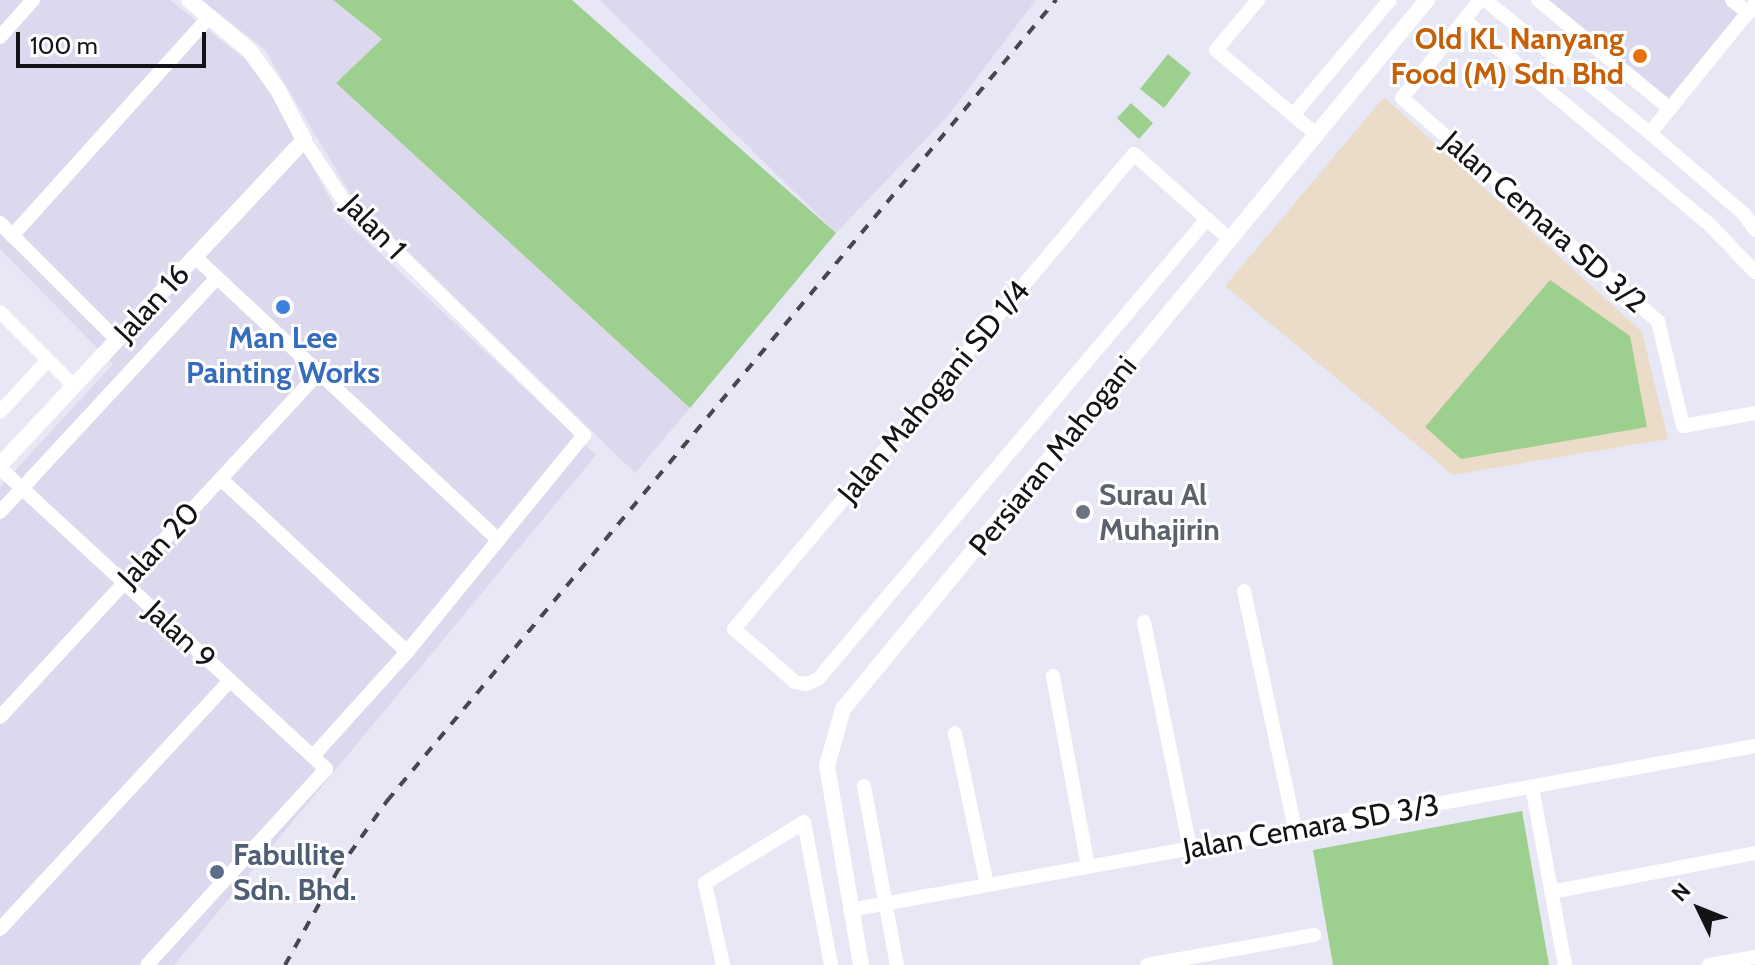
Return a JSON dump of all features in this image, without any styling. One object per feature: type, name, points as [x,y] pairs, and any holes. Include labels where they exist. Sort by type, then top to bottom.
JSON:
[{"type":"street","points":[[0,37],[33,0]]},
{"type":"street","name":"Jalan 1","points":[[189,0],[261,64],[304,140],[342,198],[584,435],[498,540]]},
{"type":"street","points":[[1258,0],[1216,50],[1317,135]]},
{"type":"street","points":[[1293,115],[1390,0]]},
{"type":"street","name":"Persiaran Mahogani","points":[[861,965],[859,908],[827,766],[843,709],[1427,0]]},
{"type":"street","points":[[1755,230],[1744,214],[1650,133],[1482,0],[1464,20],[1711,226],[1755,272]]},
{"type":"street","points":[[1538,0],[1670,109]]},
{"type":"street","points":[[1650,133],[1751,8],[1732,0]]},
{"type":"street","points":[[12,236],[210,16]]},
{"type":"street","name":"Jalan Cemara SD 3/2","points":[[1464,20],[1402,98],[1658,321],[1683,426],[1755,413]]},
{"type":"street","name":"Jalan 16","points":[[0,467],[304,140]]},
{"type":"street","name":"Jalan Mahogani SD 1/4","points":[[1134,154],[1207,219],[818,679],[806,684],[795,682],[734,629],[1134,154]]},
{"type":"street","points":[[1207,219],[1230,240]]},
{"type":"street","points":[[0,223],[117,340]]},
{"type":"street","points":[[195,257],[498,540],[407,652],[313,756]]},
{"type":"street","points":[[0,512],[217,278]]},
{"type":"street","points":[[0,312],[74,386]]},
{"type":"street","points":[[0,412],[47,361]]},
{"type":"street","name":"Jalan 20","points":[[0,717],[319,373]]},
{"type":"street","name":"Jalan 9","points":[[0,467],[326,769],[147,965]]},
{"type":"street","points":[[221,479],[407,652]]},
{"type":"street","points":[[1244,591],[1295,829]]},
{"type":"street","points":[[1144,622],[1190,848]]},
{"type":"street","points":[[1053,676],[1088,867]]},
{"type":"street","points":[[0,929],[230,681]]},
{"type":"street","points":[[955,733],[987,885]]},
{"type":"street","name":"Jalan Cemara SD 3/3","points":[[859,908],[1755,746]]},
{"type":"street","points":[[864,786],[897,965]]},
{"type":"street","points":[[1532,787],[1565,965]]},
{"type":"street","points":[[723,965],[705,883],[804,822],[831,965]]},
{"type":"street","points":[[1551,892],[1755,853]]},
{"type":"street","points":[[1147,965],[1314,935]]},
{"type":"street","points":[[1709,965],[1755,957]]},
{"type":"shaded area","points":[[0,0],[170,0],[259,70],[339,215],[596,455],[174,965],[0,965],[0,487],[113,364],[0,249]]},
{"type":"shaded area","points":[[202,0],[333,0],[382,39],[336,83],[690,408],[635,473],[353,198],[265,50]]},
{"type":"shaded area","points":[[600,0],[1036,0],[947,117],[836,233]]},
{"type":"shaded area","points":[[1531,0],[1737,0],[1753,14],[1672,116]]},
{"type":"shaded area","points":[[1384,97],[1642,332],[1668,439],[1453,475],[1225,286]]},
{"type":"green space","points":[[333,0],[572,0],[836,233],[690,408],[336,83],[382,39]]},
{"type":"green space","points":[[1168,54],[1191,73],[1164,108],[1140,89]]},
{"type":"green space","points":[[1131,103],[1153,123],[1139,139],[1117,118]]},
{"type":"green space","points":[[1550,280],[1630,336],[1647,427],[1461,459],[1425,427]]},
{"type":"green space","points":[[1522,811],[1549,965],[1333,965],[1313,850]]},
{"type":"railway","points":[[285,965],[338,870],[387,801],[1056,0]]},
{"type":"place","name":"Old KL Nanyang Food (M) Sdn Bhd","points":[[1640,56]]},
{"type":"place","name":"Man Lee Painting Works","points":[[283,307]]},
{"type":"place","name":"Surau Al Muhajirin","points":[[1083,512]]},
{"type":"place","name":"Fabullite Sdn. Bhd.","points":[[217,872]]}]
